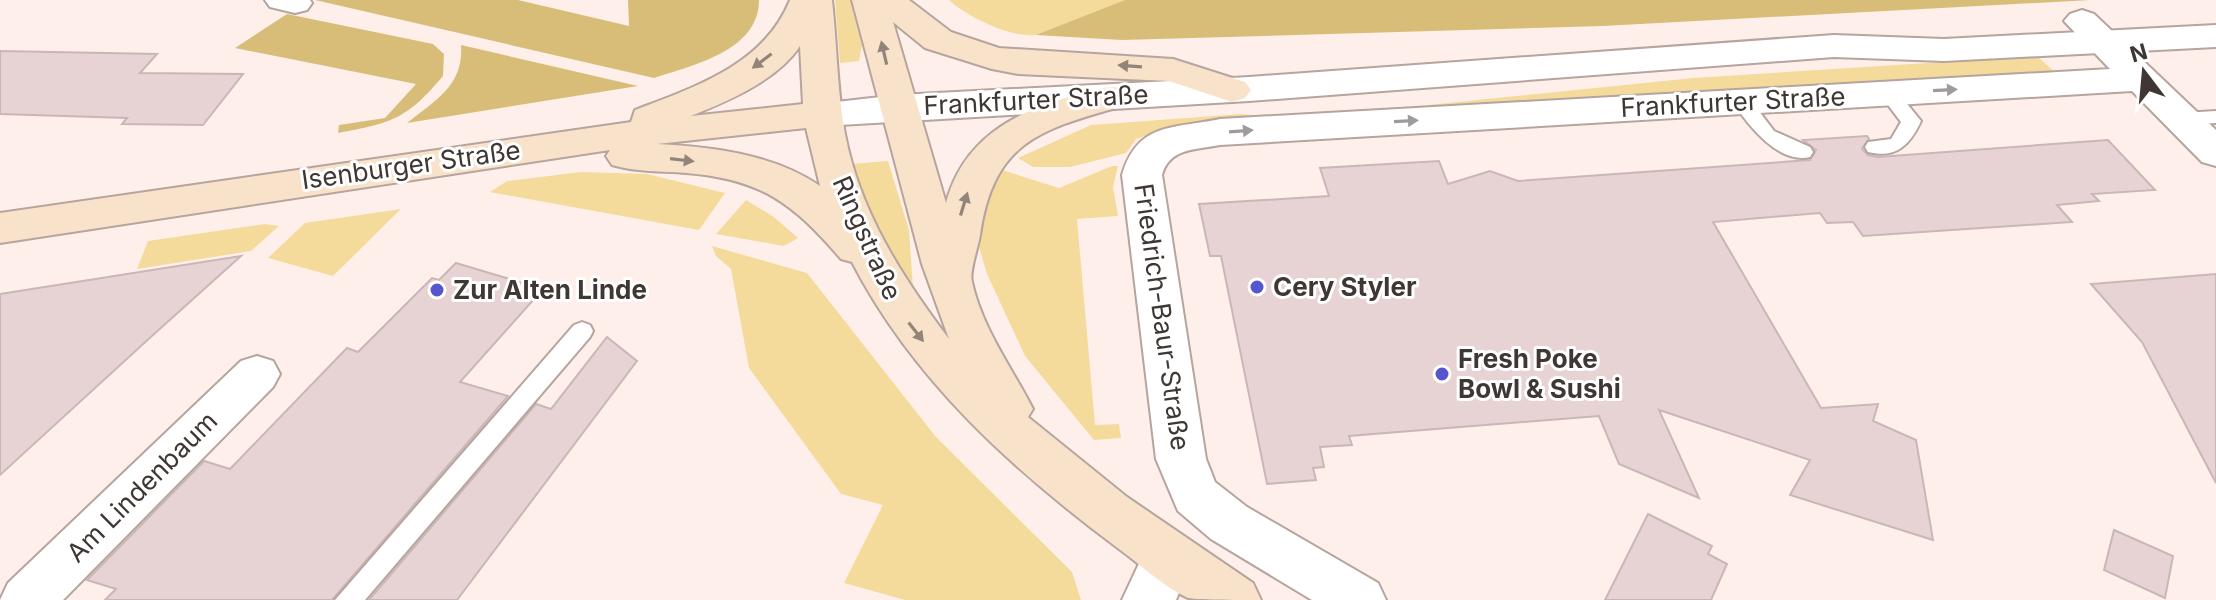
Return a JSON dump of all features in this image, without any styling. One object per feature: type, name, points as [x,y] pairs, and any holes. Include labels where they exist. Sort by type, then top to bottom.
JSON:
[{"type":"main road","points":[[581,140],[646,119],[728,84],[765,60],[794,32],[807,0]]},
{"type":"main road","name":"Ringstraße","points":[[815,0],[823,114],[829,152],[874,266],[899,310],[965,387],[1037,451],[1159,578],[1234,600]]},
{"type":"main road","name":"Ringstraße","points":[[869,0],[898,107],[978,354],[1037,451]]},
{"type":"main road","points":[[887,0],[938,40],[992,58],[1018,63],[1173,70],[1240,89]]},
{"type":"main road","points":[[952,281],[960,218],[971,183],[995,144],[1064,110],[1113,97]]},
{"type":"main road","name":"Isenburger Straße","points":[[0,228],[581,140],[823,114]]},
{"type":"main road","points":[[436,161],[587,154],[674,158],[729,166],[783,182],[801,192],[874,266]]},
{"type":"street","name":"Frankfurter Straße","points":[[823,114],[898,107],[1240,89],[1834,46],[1944,50],[2216,15]]},
{"type":"street","name":"Frankfurter Straße","points":[[2092,32],[2216,36]]},
{"type":"street","points":[[2092,32],[2139,79],[2199,118],[2216,153]]},
{"type":"street","name":"Frankfurter Straße","points":[[1164,143],[1220,132],[2139,79]]},
{"type":"street","name":"Frankfurter Straße","points":[[1240,89],[1328,125]]},
{"type":"street","name":"Friedrich-Baur-Straße","points":[[1164,143],[1148,154],[1142,175],[1181,459],[1196,496],[1229,523],[1359,600]]},
{"type":"street","name":"Am Lindenbaum","points":[[27,600],[257,374]]},
{"type":"lane","points":[[1875,147],[1896,145],[1903,139],[1911,121],[1888,93]]},
{"type":"lane","points":[[1742,102],[1767,135],[1803,152]]},
{"type":"lane","points":[[348,600],[582,331]]},
{"type":"shaded area","points":[[315,0],[518,0],[629,26],[628,0],[759,0],[756,17],[748,32],[736,44],[704,61],[654,78]]},
{"type":"shaded area","points":[[835,0],[850,0],[862,45],[859,61],[840,63]]},
{"type":"shaded area","points":[[949,0],[1125,0],[1056,30],[1026,35],[990,25]]},
{"type":"shaded area","points":[[1125,0],[2091,0],[1603,26],[1122,40],[1036,35]]},
{"type":"shaded area","points":[[287,14],[433,44],[444,54],[443,76],[419,102],[397,117],[338,133],[339,125],[385,118],[416,84],[235,48]]},
{"type":"shaded area","points":[[461,45],[638,86],[407,123],[438,99],[453,81],[461,59]]},
{"type":"shaded area","points":[[2037,56],[2059,76],[1360,112],[1693,78]]},
{"type":"shaded area","points":[[1241,114],[1270,117],[1168,128],[1136,139],[1126,153],[1070,167],[1033,167],[1018,158],[1091,125]]},
{"type":"shaded area","points":[[888,161],[909,230],[913,288],[880,253],[851,164]]},
{"type":"shaded area","points":[[1118,166],[1113,187],[1118,216],[1077,219],[1095,425],[1119,424],[1121,438],[1094,440],[1025,356],[987,274],[971,220],[999,169],[1059,188]]},
{"type":"shaded area","points":[[581,172],[647,174],[725,193],[699,230],[490,192],[507,181]]},
{"type":"shaded area","points":[[746,200],[774,217],[798,238],[784,246],[716,234]]},
{"type":"shaded area","points":[[401,209],[333,276],[268,258],[305,223]]},
{"type":"shaded area","points":[[265,224],[279,226],[251,251],[137,269],[148,241]]},
{"type":"shaded area","points":[[712,246],[807,273],[936,437],[1072,572],[1081,600],[905,600],[844,583],[883,505],[841,494],[749,368],[731,269],[716,256]]},
{"type":"building","points":[[0,51],[157,54],[140,73],[243,74],[203,125],[122,124],[127,118],[0,114]]},
{"type":"building","points":[[1867,136],[1869,139],[1862,149],[1868,155],[1878,157],[2108,140],[2155,190],[2092,194],[2099,201],[2057,205],[2072,222],[1863,236],[1853,222],[1827,223],[1820,213],[1713,222],[1821,408],[1878,404],[1873,421],[1916,440],[1933,540],[1790,495],[1810,460],[1659,410],[1699,498],[1619,464],[1599,416],[1349,436],[1352,445],[1320,447],[1324,467],[1313,468],[1316,480],[1267,484],[1221,256],[1210,256],[1199,204],[1329,196],[1320,168],[1439,161],[1448,184],[1490,171],[1518,181],[1810,160],[1816,150],[1803,140]]},
{"type":"building","points":[[241,256],[153,335],[0,475],[0,294]]},
{"type":"building","points":[[456,263],[543,289],[460,382],[508,396],[332,600],[105,600],[116,589],[87,580],[204,461],[230,469],[347,348],[358,352],[432,278],[439,280]]},
{"type":"building","points":[[2216,274],[2216,483],[2142,342],[2091,284]]},
{"type":"building","points":[[607,337],[637,361],[457,600],[369,600],[536,404],[551,409]]},
{"type":"building","points":[[1648,514],[1712,546],[1708,554],[1727,564],[1711,600],[1605,600]]},
{"type":"building","points":[[2114,530],[2173,556],[2165,598],[2104,570]]},
{"type":"place","name":"Cery Styler","points":[[1257,287]]},
{"type":"place","name":"Zur Alten Linde","points":[[437,290]]},
{"type":"place","name":"Fresh Poke Bowl & Sushi","points":[[1442,374]]}]
